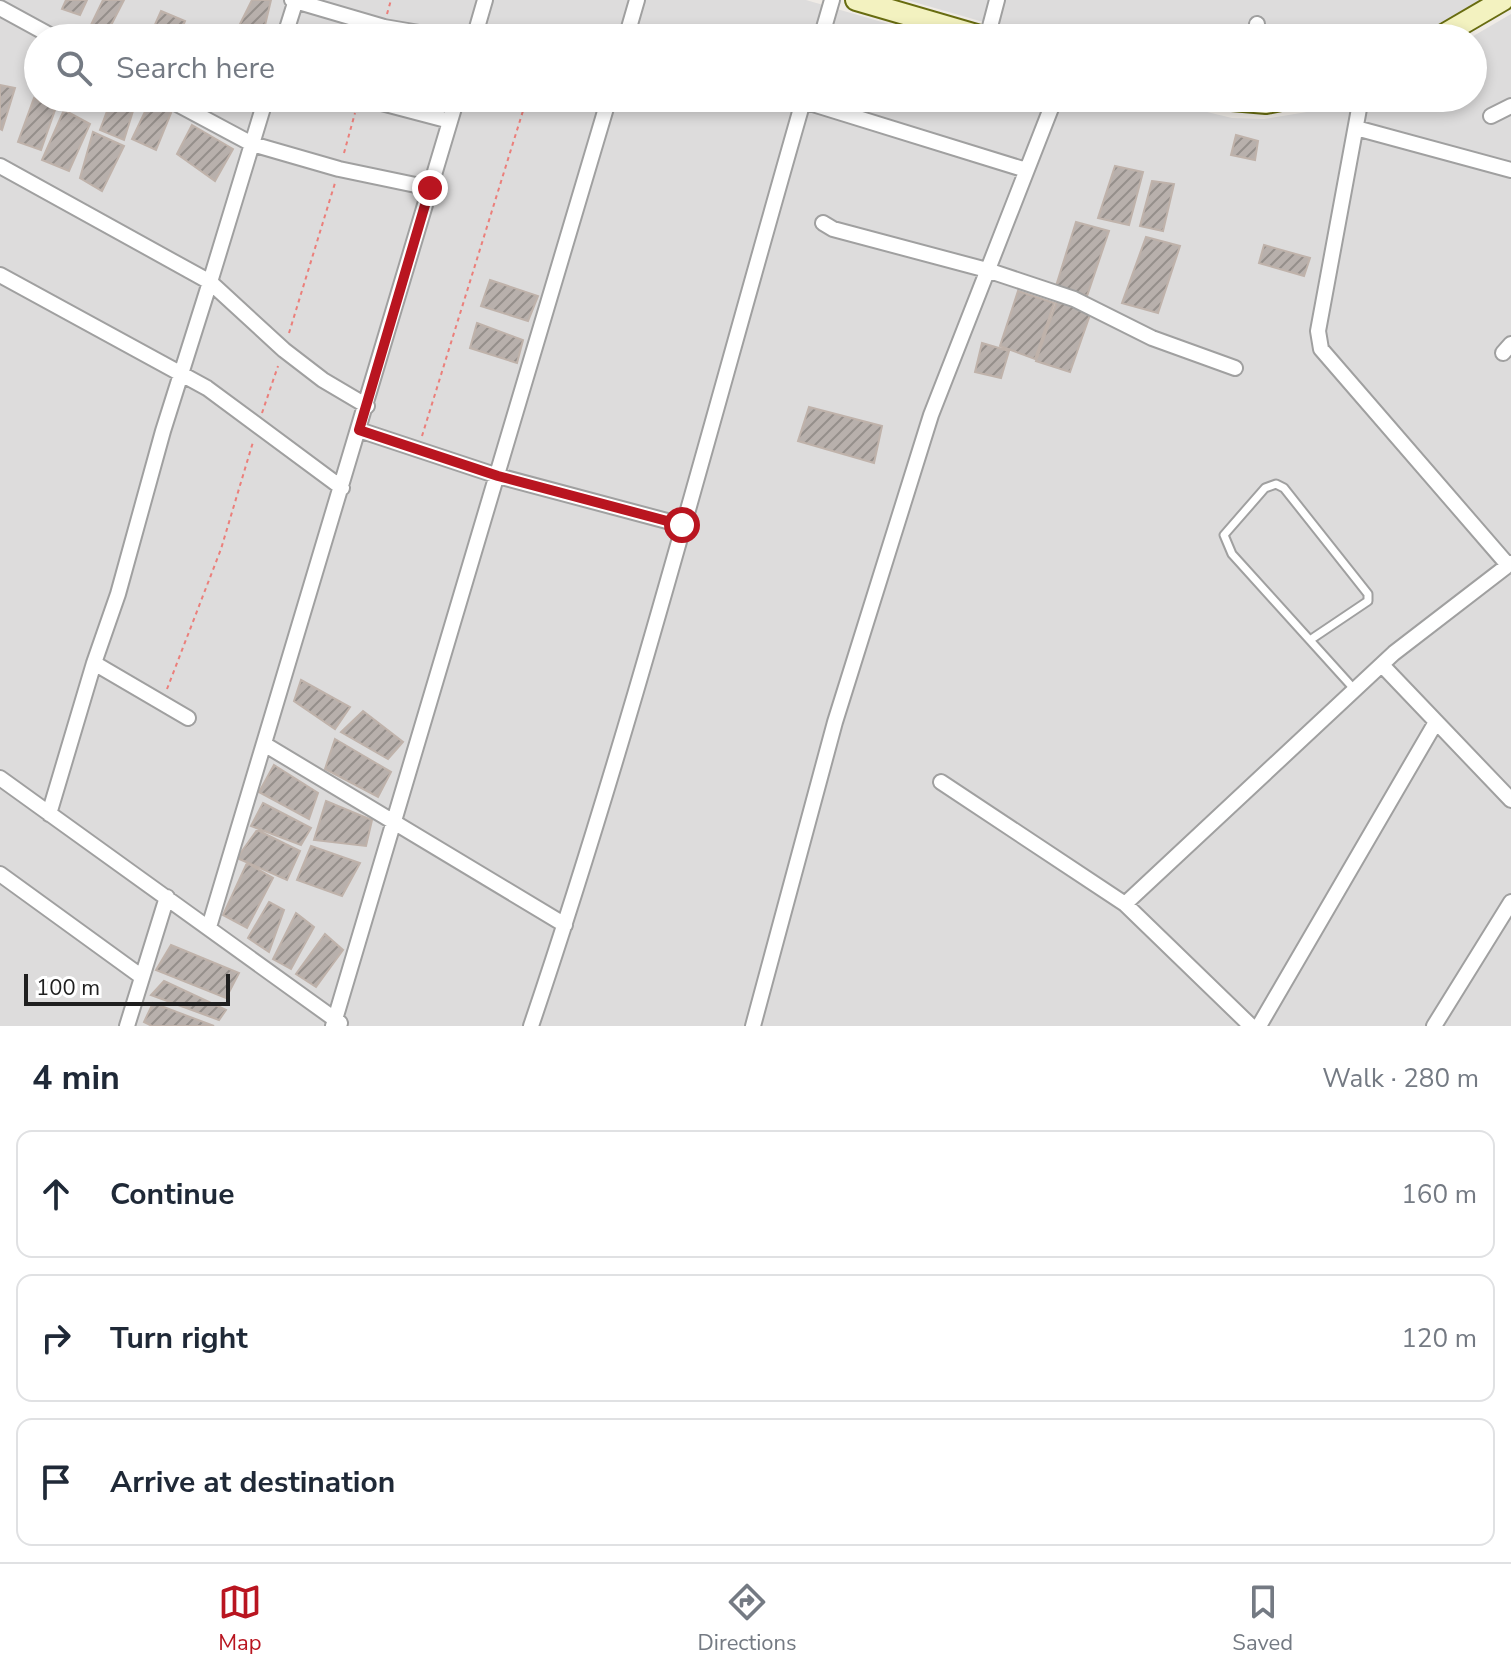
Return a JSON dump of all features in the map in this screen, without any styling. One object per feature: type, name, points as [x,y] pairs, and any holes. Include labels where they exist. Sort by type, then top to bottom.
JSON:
[{"type":"main road","points":[[856,0],[939,24]]},
{"type":"main road","points":[[1462,24],[1503,0]]},
{"type":"street","points":[[478,24],[485,0]]},
{"type":"street","points":[[630,24],[637,0]]},
{"type":"street","points":[[825,24],[832,0]]},
{"type":"street","points":[[991,24],[997,0]]},
{"type":"street","points":[[288,24],[294,1],[374,24]]},
{"type":"street","points":[[0,8],[29,24]]},
{"type":"street","points":[[1491,116],[1511,106]]},
{"type":"street","points":[[192,112],[252,144],[339,169],[430,188]]},
{"type":"street","points":[[49,814],[262,112]]},
{"type":"street","points":[[416,112],[450,121]]},
{"type":"street","points":[[209,927],[453,112]]},
{"type":"street","points":[[0,778],[209,927],[337,1024],[605,112]]},
{"type":"street","points":[[531,1026],[565,925],[800,112]]},
{"type":"street","points":[[841,112],[1026,170]]},
{"type":"street","points":[[753,1026],[835,722],[912,473],[931,415],[1049,112]]},
{"type":"street","points":[[1125,904],[1394,653],[1510,564],[1321,349],[1318,331],[1359,112]]},
{"type":"street","points":[[1356,128],[1511,170]]},
{"type":"street","points":[[0,166],[210,282],[284,350],[323,380],[367,406]]},
{"type":"street","points":[[823,223],[833,229],[987,270],[1074,299],[1152,338],[1235,368]]},
{"type":"street","points":[[0,275],[207,388],[342,488]]},
{"type":"street","points":[[359,430],[498,476],[682,525]]},
{"type":"street","points":[[94,663],[161,705],[188,718]]},
{"type":"street","points":[[1382,665],[1511,800]]},
{"type":"street","points":[[1259,1026],[1436,722]]},
{"type":"street","points":[[264,744],[565,925]]},
{"type":"street","points":[[941,782],[1125,904],[1251,1026]]},
{"type":"street","points":[[0,874],[142,977]]},
{"type":"street","points":[[127,1026],[167,897]]},
{"type":"street","points":[[1434,1026],[1511,902]]},
{"type":"lane","points":[[1310,640],[1368,601],[1368,594],[1284,488],[1276,484],[1265,488],[1224,535],[1232,554],[1355,690]]},
{"type":"path","points":[[161,705],[221,549],[355,112]]},
{"type":"path","points":[[418,449],[523,112]]},
{"type":"shaded area","points":[[0,0],[806,0],[889,24],[24,24],[24,112],[1207,112],[1232,118],[1264,119],[1307,112],[1487,112],[1487,28],[1511,14],[1511,1026],[0,1026]]},
{"type":"shaded area","points":[[907,0],[1479,0],[1440,24],[990,24]]},
{"type":"building","points":[[66,0],[87,0],[80,15],[62,9]]},
{"type":"building","points":[[103,0],[124,0],[112,24],[91,24]]},
{"type":"building","points":[[252,0],[271,0],[265,24],[240,24]]},
{"type":"building","points":[[161,11],[185,21],[184,24],[155,24]]},
{"type":"building","points":[[0,85],[15,88],[2,130],[0,129]]},
{"type":"building","points":[[29,112],[54,112],[41,150],[18,142]]},
{"type":"building","points":[[63,112],[90,124],[69,171],[42,160]]},
{"type":"building","points":[[107,112],[133,112],[124,140],[100,130]]},
{"type":"building","points":[[145,112],[171,112],[156,150],[132,139]]},
{"type":"building","points":[[192,125],[233,149],[215,181],[177,154]]},
{"type":"building","points":[[93,132],[124,146],[102,191],[80,178]]},
{"type":"building","points":[[1236,135],[1258,141],[1255,160],[1231,155]]},
{"type":"building","points":[[1115,166],[1143,172],[1129,225],[1098,218]]},
{"type":"building","points":[[1152,181],[1174,184],[1163,231],[1140,226]]},
{"type":"building","points":[[1076,222],[1109,231],[1087,296],[1056,286]]},
{"type":"building","points":[[1146,237],[1180,246],[1158,313],[1122,303]]},
{"type":"building","points":[[1264,245],[1310,258],[1304,276],[1259,263]]},
{"type":"building","points":[[490,280],[538,296],[528,321],[481,306]]},
{"type":"building","points":[[1018,291],[1054,303],[1035,359],[1000,346]]},
{"type":"building","points":[[1057,301],[1091,312],[1070,372],[1036,361]]},
{"type":"building","points":[[477,323],[523,340],[517,363],[470,348]]},
{"type":"building","points":[[982,343],[1009,351],[1001,378],[975,372]]},
{"type":"building","points":[[809,407],[882,426],[874,463],[798,441]]},
{"type":"building","points":[[301,680],[350,707],[335,729],[294,701]]},
{"type":"building","points":[[363,711],[403,742],[388,759],[341,732]]},
{"type":"building","points":[[335,739],[391,772],[378,797],[325,769]]},
{"type":"building","points":[[274,765],[318,793],[309,819],[259,792]]},
{"type":"building","points":[[326,801],[372,820],[366,846],[314,840]]},
{"type":"building","points":[[263,803],[311,828],[301,845],[251,826]]},
{"type":"building","points":[[257,830],[300,851],[287,880],[237,858]]},
{"type":"building","points":[[311,846],[360,863],[342,896],[297,880]]},
{"type":"building","points":[[247,863],[273,878],[247,928],[223,915]]},
{"type":"building","points":[[269,902],[284,910],[269,952],[248,938]]},
{"type":"building","points":[[296,913],[314,927],[291,969],[273,959]]},
{"type":"building","points":[[325,934],[343,950],[316,987],[296,974]]},
{"type":"building","points":[[171,945],[239,973],[226,998],[156,970]]},
{"type":"building","points":[[164,981],[226,1010],[219,1020],[151,995]]},
{"type":"building","points":[[153,1003],[214,1026],[152,1026],[144,1022]]},
{"type":"route","points":[[430,188],[359,430],[498,476],[682,525]]}]
